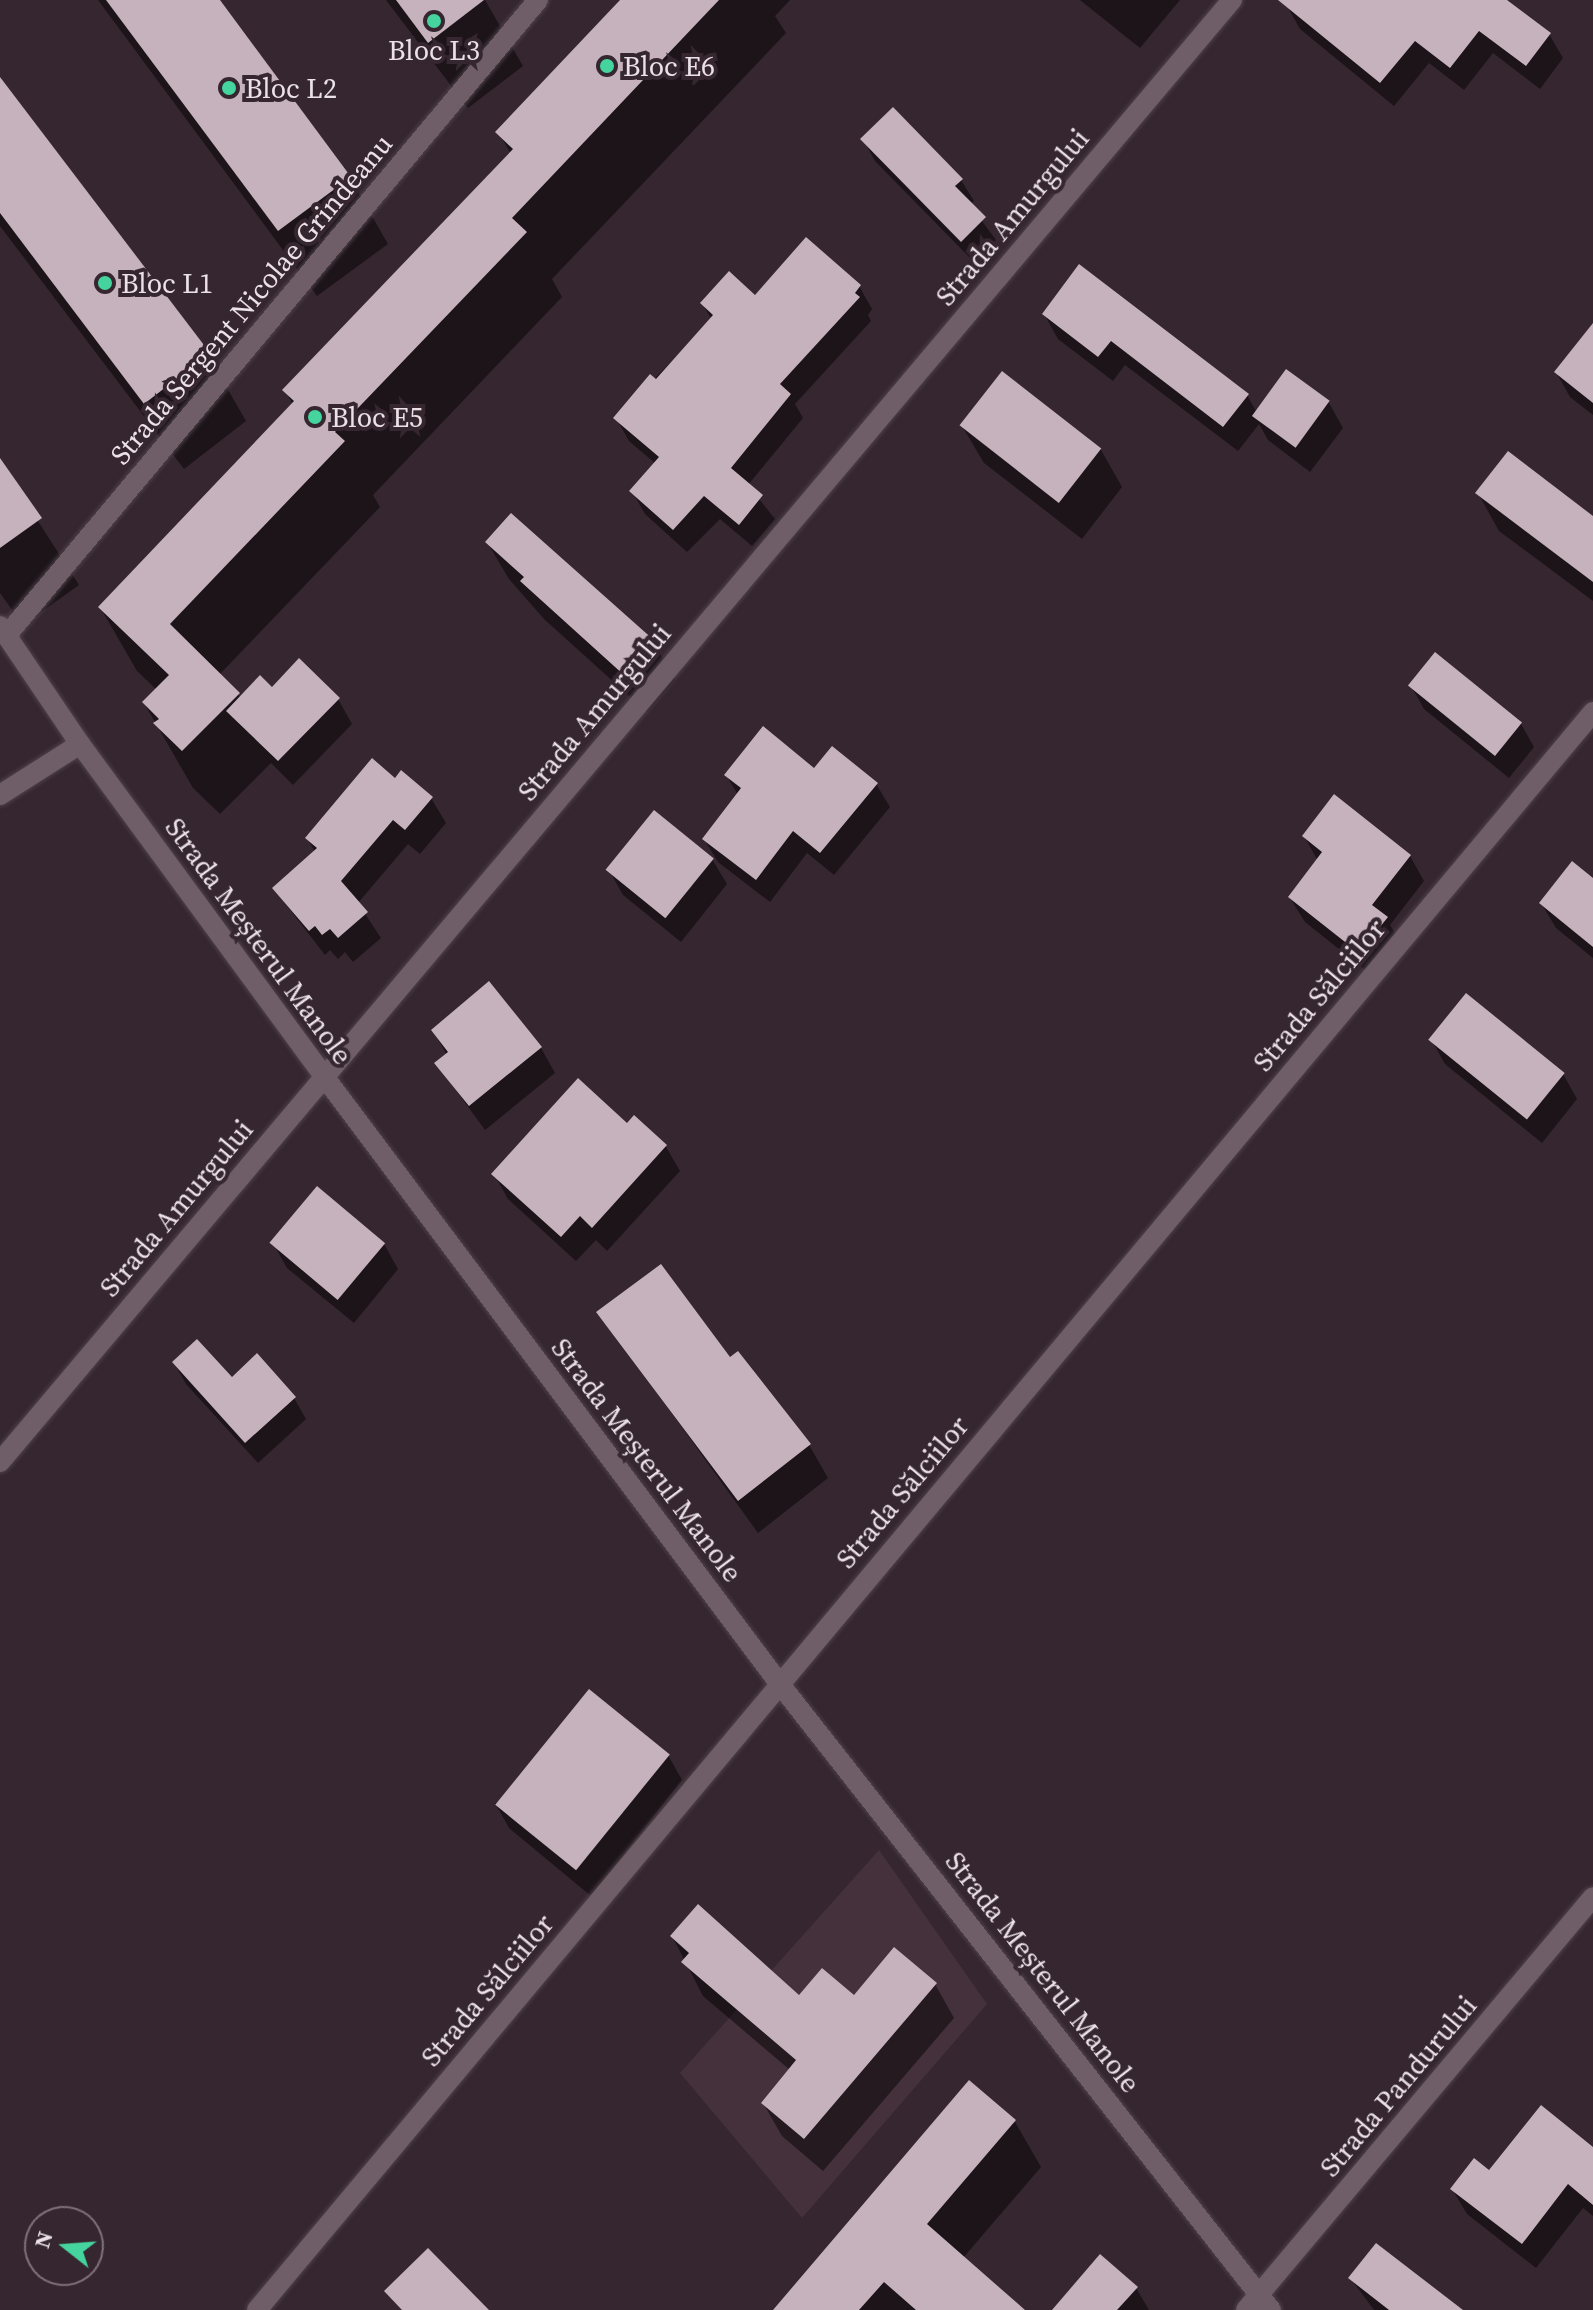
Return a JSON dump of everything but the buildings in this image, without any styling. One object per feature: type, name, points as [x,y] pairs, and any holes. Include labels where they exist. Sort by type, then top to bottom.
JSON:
[{"type":"street","name":"Strada Sergent Nicolae Grindeanu","points":[[3,630],[538,0]]},
{"type":"street","name":"Strada Amurgului","points":[[0,1462],[1232,0]]},
{"type":"street","name":"Strada Meșterul Manole","points":[[3,630],[80,744],[323,1075],[779,1683],[1259,2305]]},
{"type":"street","name":"Strada Sălciilor","points":[[257,2310],[1593,712]]},
{"type":"street","points":[[0,795],[80,744]]},
{"type":"street","name":"Strada Pandurului","points":[[1259,2305],[1593,1897]]},
{"type":"shaded area","points":[[879,1850],[987,2004],[802,2218],[680,2073]]},
{"type":"place","name":"Bloc L3","points":[[434,21]]},
{"type":"place","name":"Bloc E6","points":[[607,66]]},
{"type":"place","name":"Bloc L2","points":[[229,88]]},
{"type":"place","name":"Bloc L1","points":[[105,283]]},
{"type":"place","name":"Bloc E5","points":[[315,417]]}]
